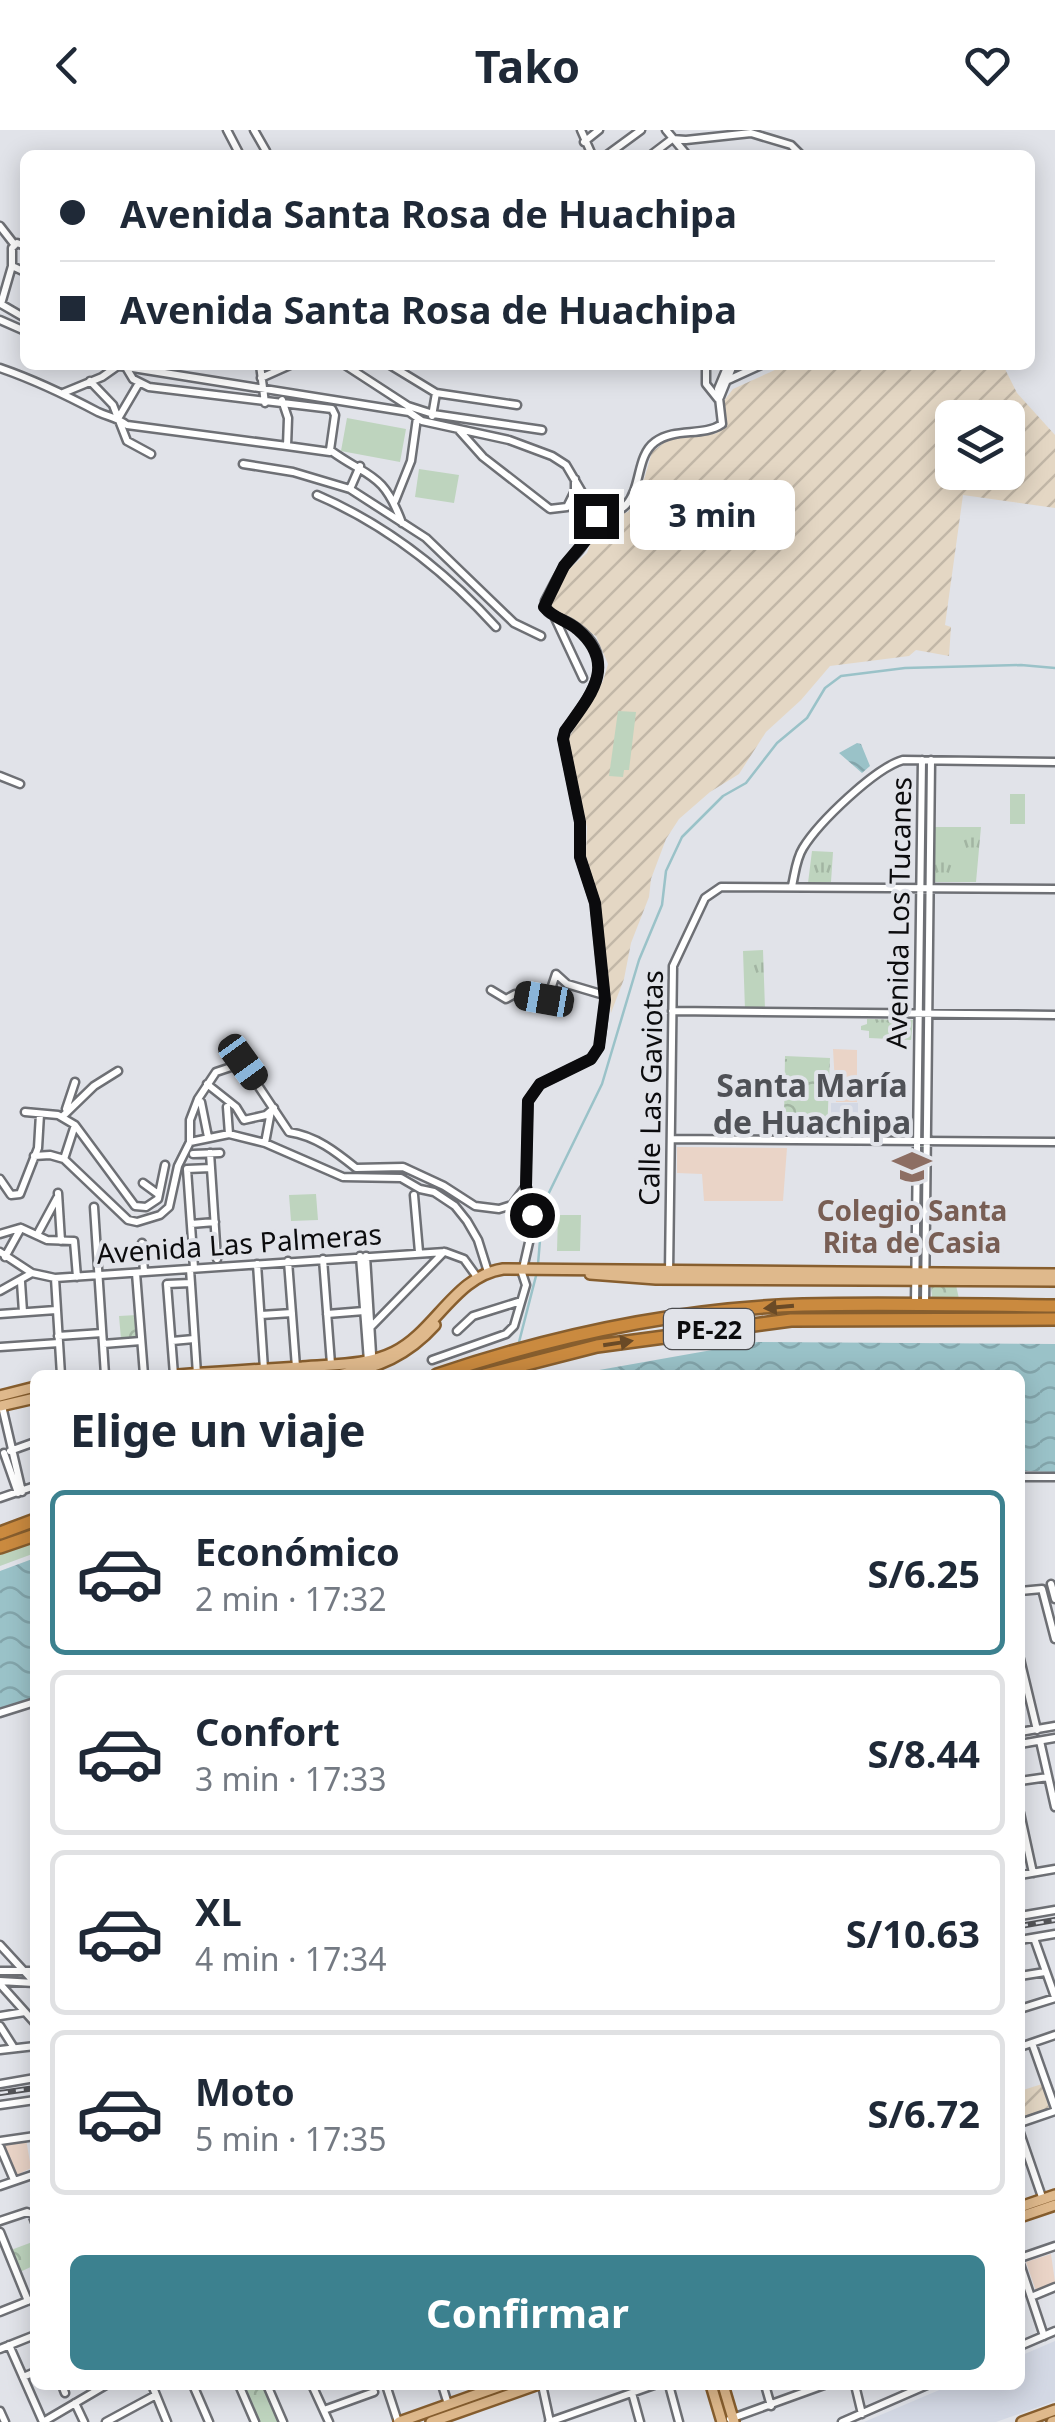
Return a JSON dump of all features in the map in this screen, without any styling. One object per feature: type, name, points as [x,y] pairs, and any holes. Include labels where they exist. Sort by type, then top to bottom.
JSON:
[{"type":"highway","name":"PE-22","points":[[452,1370],[526,1346],[640,1322],[800,1305],[848,1312],[1052,1312]]},
{"type":"highway","name":"PE-22","points":[[501,1370],[597,1346],[848,1312],[920,1305],[1052,1312]]},
{"type":"highway","points":[[0,1533],[30,1522]]},
{"type":"highway","points":[[0,1547],[30,1536]]},
{"type":"main road","points":[[359,1370],[401,1356],[481,1279],[526,1270]]},
{"type":"main road","points":[[251,1370],[370,1360],[400,1349],[476,1277],[488,1272],[1055,1278]]},
{"type":"main road","points":[[1,1402],[30,1389]]},
{"type":"main road","points":[[1,1402],[30,1399]]},
{"type":"main road","points":[[1025,2205],[1055,2196]]},
{"type":"main road","points":[[1025,2215],[1055,2205]]},
{"type":"main road","points":[[398,2422],[481,2394],[507,2390]]},
{"type":"main road","points":[[714,2390],[726,2421]]},
{"type":"main road","points":[[724,2390],[726,2421]]},
{"type":"main road","points":[[431,2422],[481,2394]]},
{"type":"main road","points":[[1022,2422],[1055,2410]]},
{"type":"street","points":[[580,130],[589,150]]},
{"type":"street","points":[[584,142],[598,130]]},
{"type":"street","points":[[614,150],[641,130]]},
{"type":"street","points":[[666,130],[682,150]]},
{"type":"street","points":[[658,150],[672,139],[751,133],[796,150]]},
{"type":"street","points":[[0,226],[10,234],[14,245],[1,304],[20,315]]},
{"type":"street","points":[[14,245],[20,246]]},
{"type":"street","points":[[12,266],[20,270]]},
{"type":"street","points":[[0,368],[118,418],[127,426],[332,452],[380,481],[402,523]]},
{"type":"street","points":[[62,393],[92,385],[113,370]]},
{"type":"street","points":[[124,370],[139,383],[332,409],[332,452]]},
{"type":"street","points":[[154,370],[276,392],[408,409],[458,428],[538,449],[566,465],[596,516]]},
{"type":"street","points":[[260,370],[265,403]]},
{"type":"street","points":[[261,378],[279,370]]},
{"type":"street","points":[[352,370],[417,418],[542,430]]},
{"type":"street","points":[[399,370],[436,392],[518,405]]},
{"type":"street","points":[[706,370],[706,384],[719,400]]},
{"type":"street","points":[[596,516],[620,510],[628,503],[638,484],[646,452],[656,440],[718,427],[724,418],[718,389],[728,370]]},
{"type":"street","points":[[719,400],[729,370]]},
{"type":"street","points":[[726,381],[750,370]]},
{"type":"street","points":[[194,393],[195,379]]},
{"type":"street","points":[[118,418],[139,383]]},
{"type":"street","points":[[87,406],[92,385]]},
{"type":"street","points":[[92,385],[113,405],[127,441],[151,454]]},
{"type":"street","points":[[276,392],[288,418],[287,446]]},
{"type":"street","points":[[432,419],[436,392]]},
{"type":"street","points":[[394,502],[411,461],[417,418]]},
{"type":"street","points":[[458,428],[483,456],[550,509],[567,508],[575,490],[575,478]]},
{"type":"street","points":[[243,464],[293,472],[350,488],[426,538],[514,623],[541,636]]},
{"type":"street","points":[[350,488],[360,466]]},
{"type":"street","points":[[318,495],[348,508],[415,550],[496,627]]},
{"type":"street","points":[[584,678],[563,630],[544,607],[564,566],[579,552],[596,516]]},
{"type":"street","points":[[415,550],[426,538]]},
{"type":"street","points":[[432,1360],[508,1332],[514,1326],[526,1282],[533,1225],[526,1186],[528,1101],[540,1084],[591,1059],[599,1047],[604,995],[595,903],[580,857],[580,822],[563,739],[596,685],[600,668],[591,645],[569,623],[554,616]]},
{"type":"street","points":[[563,630],[569,623]]},
{"type":"street","points":[[792,886],[802,850],[813,834],[886,765],[926,760],[1055,762]]},
{"type":"street","name":"Avenida Los Tucanes","points":[[920,1305],[926,760]]},
{"type":"street","points":[[0,776],[20,784]]},
{"type":"street","name":"Calle Las Gaviotas","points":[[669,1275],[675,958],[705,898],[721,887],[1055,889]]},
{"type":"street","points":[[490,990],[506,999],[516,994],[544,999],[556,974],[567,984],[604,995]]},
{"type":"street","points":[[672,1012],[1055,1015]]},
{"type":"street","points":[[34,1156],[64,1159],[124,1217],[137,1222],[160,1215],[169,1206],[178,1166],[190,1142],[190,1120],[207,1084],[221,1068],[243,1062],[290,1132],[307,1135],[337,1151],[356,1168],[403,1166],[475,1206],[506,1209],[517,1201],[526,1186]]},
{"type":"street","points":[[25,1112],[64,1113],[118,1071]]},
{"type":"street","points":[[64,1113],[75,1082]]},
{"type":"street","points":[[207,1084],[236,1107],[244,1120],[273,1110]]},
{"type":"street","points":[[201,1102],[208,1137]]},
{"type":"street","points":[[226,1107],[229,1134]]},
{"type":"street","points":[[265,1142],[273,1110]]},
{"type":"street","points":[[64,1113],[135,1206],[154,1204],[165,1165]]},
{"type":"street","points":[[0,1179],[11,1195],[20,1194],[34,1156],[40,1114]]},
{"type":"street","points":[[64,1159],[75,1125]]},
{"type":"street","points":[[190,1142],[229,1134],[265,1142],[343,1176],[401,1178],[434,1192],[455,1206],[467,1221],[488,1272]]},
{"type":"street","points":[[671,1138],[1055,1142]]},
{"type":"street","points":[[210,1153],[217,1259]]},
{"type":"street","points":[[192,1154],[220,1153]]},
{"type":"street","points":[[197,1370],[187,1170],[211,1168]]},
{"type":"street","points":[[142,1183],[158,1195]]},
{"type":"street","points":[[37,1235],[58,1195],[61,1241]]},
{"type":"street","points":[[414,1195],[419,1252]]},
{"type":"street","points":[[94,1206],[105,1370]]},
{"type":"street","points":[[190,1224],[215,1222]]},
{"type":"street","points":[[2,1254],[21,1228]]},
{"type":"street","points":[[0,1234],[21,1228],[61,1241],[74,1241],[77,1277]]},
{"type":"street","points":[[142,1242],[144,1370]]},
{"type":"street","points":[[368,1331],[445,1252],[464,1259],[476,1277]]},
{"type":"street","name":"Avenida Las Palmeras","points":[[2,1254],[32,1274],[55,1278],[445,1252]]},
{"type":"street","points":[[363,1256],[368,1331]]},
{"type":"street","points":[[363,1256],[370,1360]]},
{"type":"street","points":[[323,1258],[331,1364]]},
{"type":"street","points":[[288,1261],[296,1367]]},
{"type":"street","points":[[257,1264],[264,1369]]},
{"type":"street","points":[[0,1291],[32,1274]]},
{"type":"street","points":[[55,1278],[61,1370]]},
{"type":"street","points":[[21,1282],[23,1312]]},
{"type":"street","points":[[175,1370],[168,1284],[191,1282]]},
{"type":"street","points":[[457,1331],[473,1316],[521,1301]]},
{"type":"street","points":[[0,1314],[56,1310]]},
{"type":"street","points":[[327,1314],[364,1311]]},
{"type":"street","points":[[261,1315],[292,1314]]},
{"type":"street","points":[[0,1346],[102,1333]]},
{"type":"street","points":[[172,1340],[194,1339]]},
{"type":"street","points":[[103,1344],[141,1341]]},
{"type":"street","points":[[1,1402],[5,1452],[20,1492]]},
{"type":"street","points":[[5,1452],[30,1444]]},
{"type":"street","points":[[1025,1477],[1055,1477]]},
{"type":"street","points":[[0,1498],[30,1488]]},
{"type":"street","points":[[1050,1584],[1055,1600]]},
{"type":"street","points":[[1025,1591],[1042,1589],[1055,1639]]},
{"type":"street","points":[[1025,1699],[1037,1730]]},
{"type":"street","points":[[0,1713],[30,1704]]},
{"type":"street","points":[[1025,1731],[1055,1726]]},
{"type":"street","points":[[1025,1743],[1055,1738]]},
{"type":"street","points":[[1040,1741],[1055,1807]]},
{"type":"street","points":[[1025,1780],[1049,1777]]},
{"type":"street","points":[[1025,1847],[1033,1873]]},
{"type":"street","points":[[1025,1874],[1055,1869]]},
{"type":"street","points":[[1025,1915],[1055,1910]]},
{"type":"street","points":[[1025,1939],[1055,1934]]},
{"type":"street","points":[[1025,2007],[1055,1997],[1034,1938]]},
{"type":"street","points":[[0,1944],[30,1977]]},
{"type":"street","points":[[0,1971],[30,1970]]},
{"type":"street","points":[[1025,1975],[1046,1972]]},
{"type":"street","points":[[0,1982],[30,1983]]},
{"type":"street","points":[[0,1982],[30,2018]]},
{"type":"street","points":[[0,2016],[25,2012]]},
{"type":"street","points":[[0,2026],[14,2048]]},
{"type":"street","points":[[1025,2044],[1055,2034]]},
{"type":"street","points":[[1025,2121],[1055,2109],[1032,2042]]},
{"type":"street","points":[[0,2050],[30,2046]]},
{"type":"street","points":[[1044,2076],[1055,2073]]},
{"type":"street","points":[[0,2084],[30,2079]]},
{"type":"street","points":[[0,2105],[30,2101]]},
{"type":"street","points":[[14,2180],[0,2144],[30,2137]]},
{"type":"street","points":[[1025,2148],[1043,2200]]},
{"type":"street","points":[[0,2186],[30,2175]]},
{"type":"street","points":[[0,2221],[30,2213]]},
{"type":"street","points":[[0,2232],[30,2296]]},
{"type":"street","points":[[1025,2259],[1055,2246]]},
{"type":"street","points":[[1025,2277],[1044,2336]]},
{"type":"street","points":[[1031,2297],[1055,2287]]},
{"type":"street","points":[[0,2312],[30,2301]]},
{"type":"street","points":[[1025,2344],[1055,2331]]},
{"type":"street","points":[[0,2349],[30,2337]]},
{"type":"street","points":[[9,2346],[43,2422],[97,2390]]},
{"type":"street","points":[[23,2378],[30,2374]]},
{"type":"street","points":[[154,2390],[167,2422]]},
{"type":"street","points":[[195,2390],[209,2422]]},
{"type":"street","points":[[240,2390],[255,2422]]},
{"type":"street","points":[[269,2390],[284,2422]]},
{"type":"street","points":[[314,2390],[329,2422]]},
{"type":"street","points":[[389,2390],[398,2422]]},
{"type":"street","points":[[444,2390],[448,2404]]},
{"type":"street","points":[[540,2390],[550,2422],[638,2390]]},
{"type":"street","points":[[670,2390],[679,2422]]},
{"type":"street","points":[[767,2390],[772,2406]]},
{"type":"street","points":[[726,2421],[810,2390]]},
{"type":"street","points":[[856,2390],[862,2414]]},
{"type":"street","points":[[842,2422],[916,2390]]},
{"type":"street","points":[[324,2410],[374,2392]]},
{"type":"street","points":[[632,2392],[640,2422]]},
{"type":"street","points":[[106,2422],[156,2395]]},
{"type":"street","points":[[75,2403],[84,2422]]},
{"type":"street","points":[[0,2411],[5,2422]]},
{"type":"shaded area","points":[[775,370],[1006,370],[1023,400],[935,400],[935,490],[1025,490],[1025,402],[1055,435],[1055,508],[963,495],[945,625],[951,627],[949,656],[916,650],[909,656],[830,666],[766,732],[739,774],[679,819],[666,839],[651,879],[649,897],[611,1013],[596,891],[586,856],[587,827],[568,739],[603,681],[608,664],[596,636],[550,606],[568,570],[587,553],[599,521],[628,512],[639,497],[652,452],[665,442],[689,435],[715,434],[726,423],[723,402],[733,389]]},
{"type":"shaded area","points":[[833,1049],[857,1050],[857,1102],[836,1102]]},
{"type":"shaded area","points":[[831,1103],[858,1103],[858,1134],[831,1134]]},
{"type":"shaded area","points":[[677,1147],[787,1148],[783,1201],[704,1201],[702,1174],[677,1173]]},
{"type":"shaded area","points":[[1042,2084],[1049,2108],[1025,2116],[1025,2089]]},
{"type":"shaded area","points":[[26,2139],[30,2168],[15,2176],[1,2144]]},
{"type":"shaded area","points":[[1051,2254],[1055,2282],[1036,2291],[1026,2262]]},
{"type":"shaded area","points":[[1055,2341],[1055,2401],[996,2422],[864,2422],[939,2390],[1025,2390],[1025,2354]]},
{"type":"green space","points":[[347,418],[406,429],[400,462],[341,451]]},
{"type":"green space","points":[[419,469],[459,475],[454,503],[415,497]]},
{"type":"green space","points":[[618,711],[636,712],[629,770],[624,770],[623,777],[609,776]]},
{"type":"green space","points":[[1010,794],[1025,794],[1025,824],[1010,824]]},
{"type":"green space","points":[[935,827],[981,827],[976,882],[935,882]]},
{"type":"green space","points":[[812,851],[833,852],[831,882],[808,883]]},
{"type":"green space","points":[[763,950],[765,1009],[745,1010],[743,951]]},
{"type":"green space","points":[[867,1019],[913,1020],[911,1040],[869,1038],[869,1031],[861,1030]]},
{"type":"green space","points":[[785,1056],[830,1058],[827,1134],[788,1134],[788,1120],[784,1119]]},
{"type":"green space","points":[[787,1058],[816,1058],[816,1074],[787,1074]]},
{"type":"green space","points":[[924,1144],[923,1269],[919,1269],[921,1145]]},
{"type":"green space","points":[[316,1194],[318,1220],[291,1221],[289,1195]]},
{"type":"green space","points":[[558,1215],[581,1215],[580,1251],[557,1251]]},
{"type":"green space","points":[[931,1285],[956,1285],[959,1299],[932,1298]]},
{"type":"green space","points":[[137,1315],[139,1338],[121,1339],[119,1316]]},
{"type":"green space","points":[[30,1543],[30,1555],[0,1566],[0,1554]]},
{"type":"green space","points":[[30,2243],[30,2267],[20,2272],[11,2250]]},
{"type":"green space","points":[[244,2390],[265,2390],[280,2422],[259,2422]]},
{"type":"water","points":[[857,743],[870,766],[862,773],[839,753]]},
{"type":"water","points":[[757,1342],[1055,1344],[1055,1472],[1025,1471],[1025,1370],[599,1370]]},
{"type":"water","points":[[30,1560],[30,1699],[0,1709],[0,1571]]},
{"type":"waterway","points":[[538,1264],[543,1205],[602,1084],[639,960],[662,905],[666,871],[682,837],[723,796],[746,783],[777,743],[807,718],[825,688],[841,676],[905,668],[1055,668]]},
{"type":"waterway","points":[[518,1346],[537,1272]]},
{"type":"railway","points":[[1025,1925],[1055,1920]]},
{"type":"railway","points":[[0,2093],[30,2089]]},
{"type":"place","name":"Colegio Santa Rita de Casia","points":[[912,1167]]},
{"type":"district","name":"Santa María de Huachipa","points":[[812,1102]]},
{"type":"route","points":[[532,1215],[526,1186],[528,1101],[540,1084],[591,1059],[599,1047],[605,1000],[595,903],[580,857],[582,834],[563,739],[596,685],[600,668],[584,636],[544,607],[564,566],[586,540],[596,516]]}]
